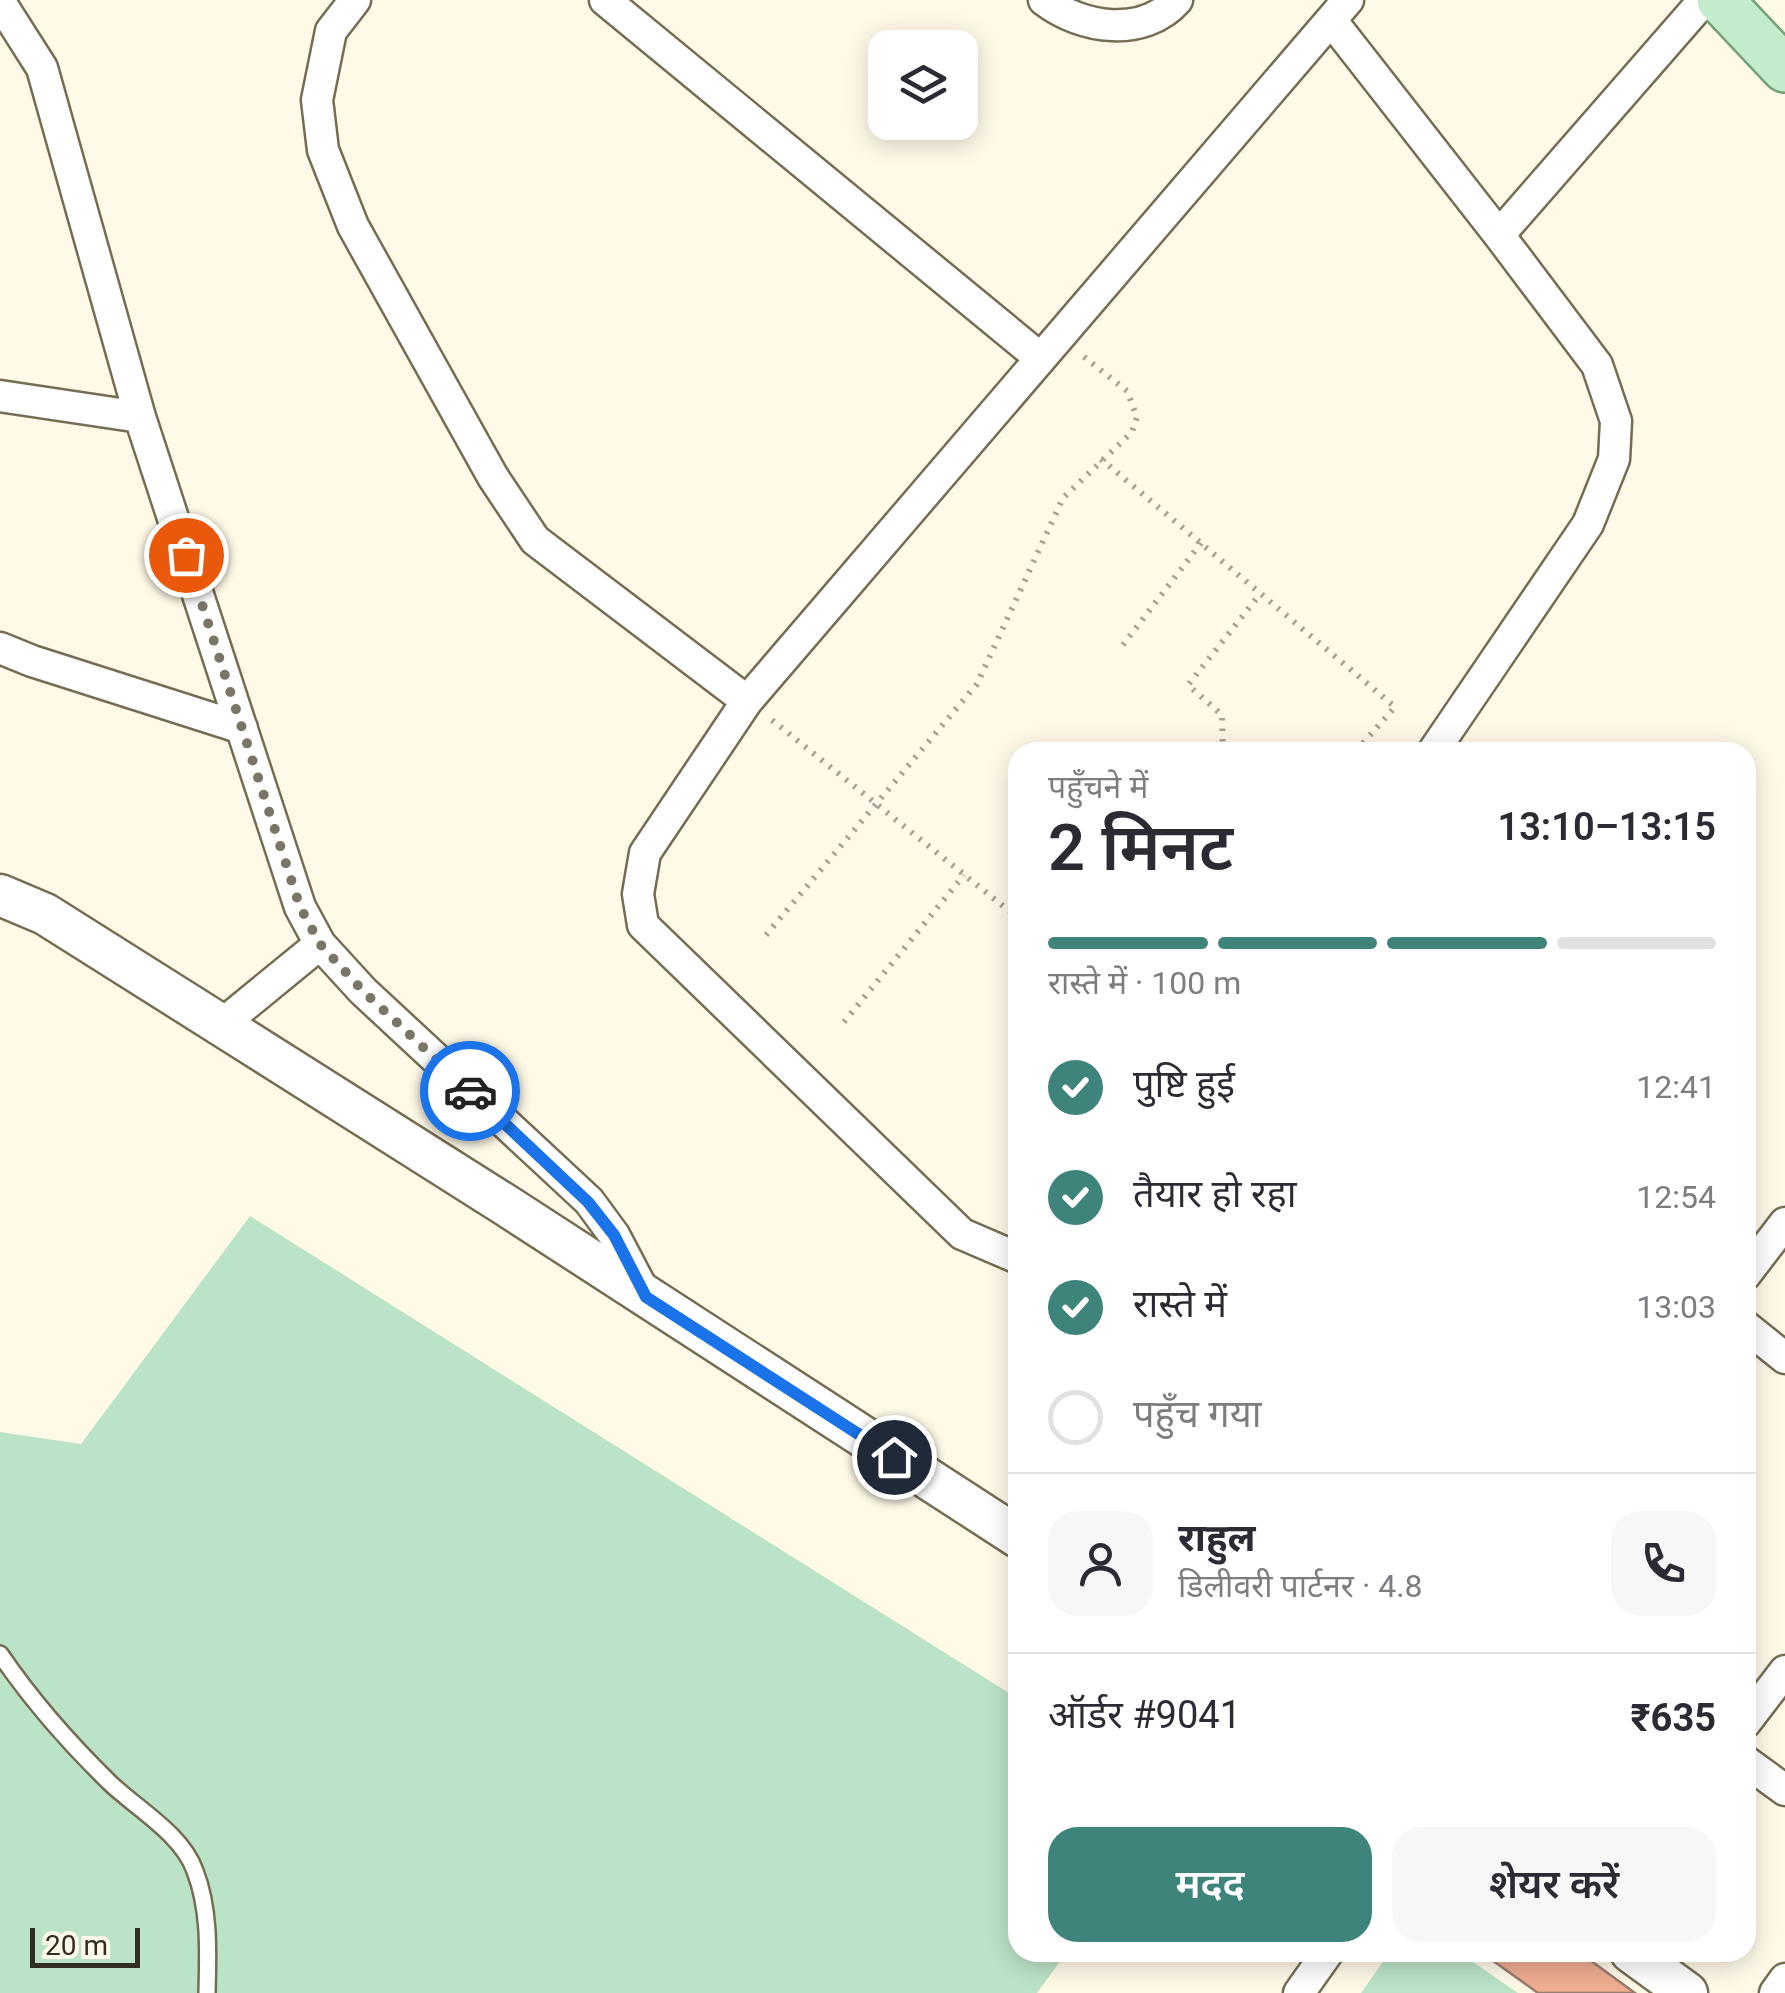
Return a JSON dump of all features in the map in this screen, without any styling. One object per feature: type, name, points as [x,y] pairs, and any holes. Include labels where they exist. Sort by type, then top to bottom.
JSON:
[{"type":"main road","points":[[1720,0],[1785,69]]},
{"type":"street","points":[[355,0],[331,30],[317,100],[323,150],[352,226],[492,476],[535,540],[748,700]]},
{"type":"street","points":[[605,0],[1049,347]]},
{"type":"street","points":[[1044,0],[1091,24],[1130,25],[1166,12],[1177,0]]},
{"type":"street","points":[[1499,235],[1704,0]]},
{"type":"street","points":[[6,3],[42,68],[140,417],[300,907],[320,944],[363,991],[588,1202],[614,1235],[646,1297]]},
{"type":"street","points":[[1008,1254],[962,1234],[643,924],[638,894],[644,853],[748,700],[1339,10],[1499,235],[1597,364],[1616,420],[1614,459],[1588,524],[1440,742]]},
{"type":"street","points":[[0,396],[140,417]]},
{"type":"street","points":[[0,648],[242,728]]},
{"type":"street","points":[[0,895],[45,914],[1008,1531]]},
{"type":"street","points":[[220,1025],[320,944]]},
{"type":"street","points":[[1756,1256],[1785,1223]]},
{"type":"street","points":[[1756,1335],[1785,1358]]},
{"type":"street","points":[[1756,1709],[1785,1671]]},
{"type":"street","points":[[1756,1769],[1785,1790]]},
{"type":"street","points":[[1299,1993],[1321,1962]]},
{"type":"street","points":[[1644,1962],[1687,1993]]},
{"type":"street","points":[[1775,1993],[1785,1979]]},
{"type":"lane","points":[[0,1654],[28,1695],[64,1736],[179,1845],[194,1867],[208,1936],[208,1993]]},
{"type":"path","points":[[766,935],[977,684],[1063,498],[1132,432],[1137,417],[1126,391],[1049,347]]},
{"type":"path","points":[[1100,459],[1395,708],[1364,742]]},
{"type":"path","points":[[1123,645],[1201,543]]},
{"type":"path","points":[[1223,742],[1222,715],[1188,684],[1260,594]]},
{"type":"path","points":[[748,700],[1008,910]]},
{"type":"path","points":[[844,1022],[964,876]]},
{"type":"green space","points":[[250,1216],[1008,1692],[1008,1962],[1059,1962],[1037,1993],[0,1993],[0,1432],[81,1444]]},
{"type":"green space","points":[[1383,1962],[1473,1962],[1518,1993],[1361,1993]]},
{"type":"building","points":[[1495,1962],[1593,1962],[1635,1993],[1538,1993]]},
{"type":"way so far","points":[[186,555],[300,907],[320,944],[363,991],[470,1091]]},
{"type":"route","points":[[470,1091],[588,1202],[614,1235],[646,1297],[894,1457]]}]
